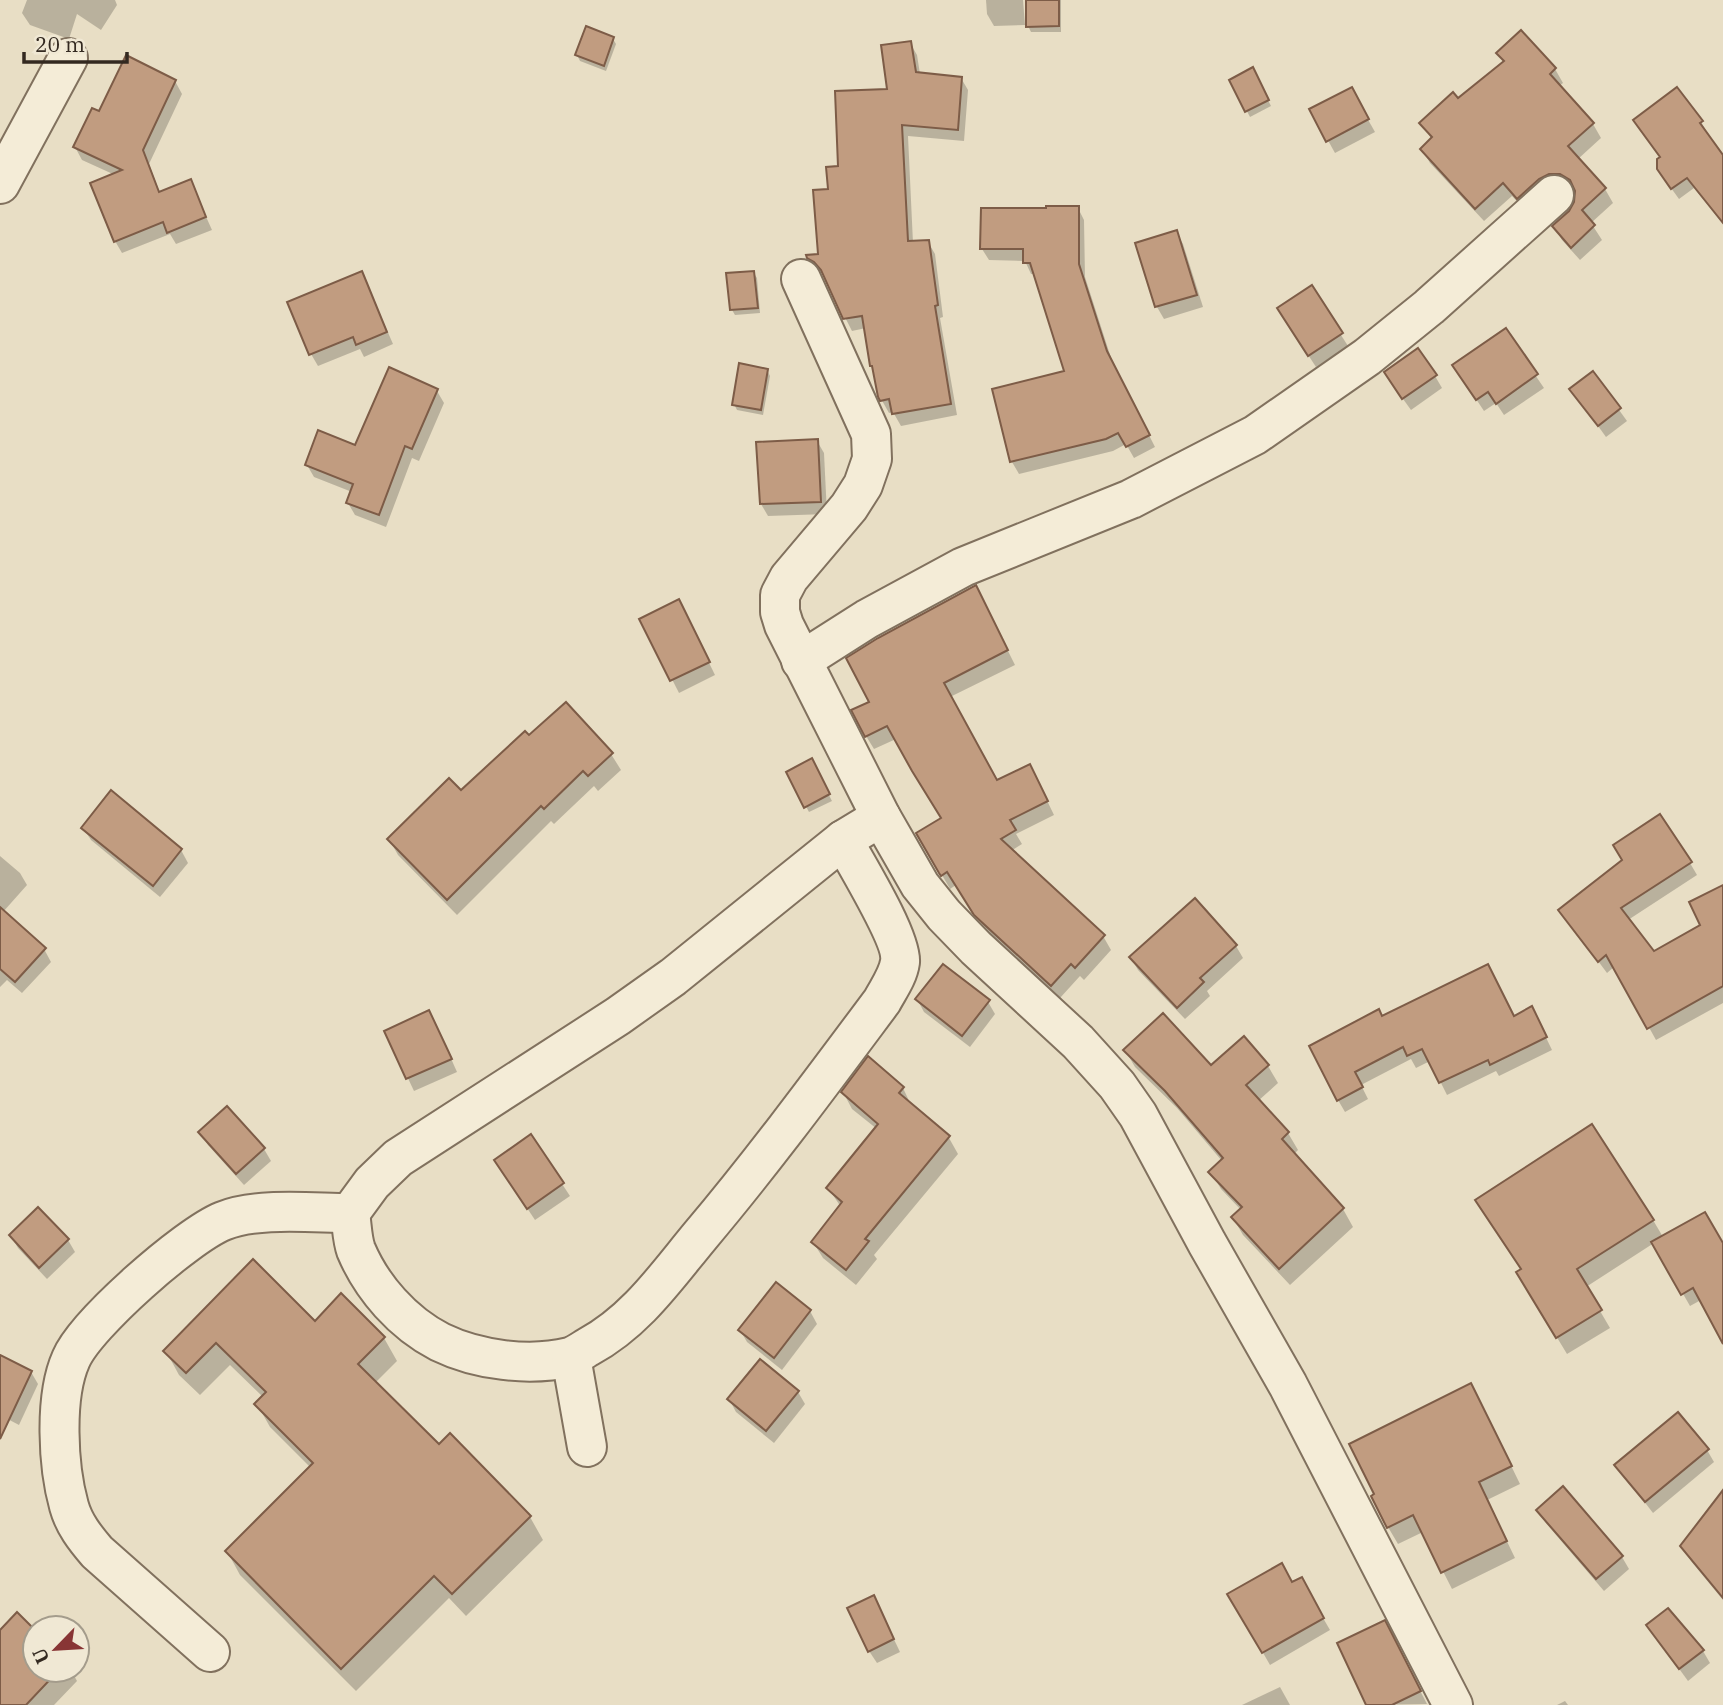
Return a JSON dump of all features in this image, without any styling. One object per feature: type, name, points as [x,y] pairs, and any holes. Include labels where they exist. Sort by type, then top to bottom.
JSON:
[{"type":"street","points":[[0,184],[68,58]]},
{"type":"street","points":[[802,661],[867,619],[963,567],[1131,499],[1255,435],[1367,357],[1429,307],[1554,195]]},
{"type":"street","points":[[802,279],[871,434],[872,459],[863,485],[849,507],[789,578],[780,595],[783,625],[881,817],[920,885],[976,948],[1078,1042],[1117,1085],[1138,1115],[1288,1385],[1453,1705]]},
{"type":"street","points":[[843,840],[895,939],[901,959],[896,976],[882,1001],[760,1164],[639,1310],[604,1338],[571,1357],[529,1361],[490,1357],[455,1349],[422,1333],[391,1304],[371,1278],[355,1247],[350,1213],[372,1183],[398,1158],[651,993],[843,840],[881,817]]},
{"type":"street","points":[[210,1652],[97,1552],[75,1522],[67,1495],[62,1460],[60,1400],[64,1378],[71,1358],[84,1336],[160,1265],[203,1231],[223,1220],[246,1213],[350,1213]]},
{"type":"street","points":[[571,1357],[587,1447]]},
{"type":"building","points":[[1026,0],[1059,0],[1059,26],[1026,27]]},
{"type":"building","points":[[586,26],[614,37],[604,66],[575,55]]},
{"type":"building","points":[[1521,30],[1556,68],[1550,74],[1594,123],[1568,146],[1606,188],[1582,210],[1595,225],[1571,248],[1552,226],[1569,211],[1574,202],[1575,191],[1570,180],[1560,174],[1549,174],[1539,179],[1517,199],[1503,183],[1475,209],[1420,149],[1432,137],[1419,123],[1453,92],[1458,98],[1504,61],[1496,53]]},
{"type":"building","points":[[911,41],[916,72],[962,77],[958,130],[902,125],[908,241],[929,240],[938,305],[935,306],[951,404],[892,414],[889,399],[880,401],[878,397],[862,316],[843,319],[821,270],[806,255],[818,254],[813,190],[828,189],[826,167],[838,166],[835,91],[887,89],[881,45]]},
{"type":"building","points":[[126,55],[176,80],[143,150],[159,192],[191,179],[206,217],[167,233],[163,222],[114,242],[90,183],[122,170],[73,147],[92,108],[99,111]]},
{"type":"building","points":[[1253,67],[1269,100],[1245,112],[1229,80]]},
{"type":"building","points":[[1352,87],[1369,119],[1326,142],[1309,109]]},
{"type":"building","points":[[1677,87],[1703,121],[1700,123],[1723,155],[1723,223],[1687,178],[1671,189],[1657,169],[1657,159],[1660,157],[1633,120]]},
{"type":"building","points":[[1079,206],[1079,264],[1107,351],[1150,435],[1126,447],[1118,433],[1106,439],[1010,462],[992,389],[1064,371],[1030,263],[1023,263],[1023,249],[980,249],[981,208]]},
{"type":"building","points":[[1177,230],[1197,295],[1155,307],[1135,243]]},
{"type":"building","points":[[362,271],[387,332],[356,345],[353,337],[309,355],[287,302]]},
{"type":"building","points":[[754,271],[758,308],[730,310],[726,273]]},
{"type":"building","points":[[1312,285],[1343,333],[1308,356],[1277,308]]},
{"type":"building","points":[[1506,328],[1538,374],[1496,404],[1488,392],[1476,400],[1452,365]]},
{"type":"building","points":[[1418,348],[1437,375],[1402,399],[1384,372]]},
{"type":"building","points":[[739,363],[768,369],[761,410],[732,405]]},
{"type":"building","points":[[389,367],[438,389],[412,449],[405,446],[379,515],[346,503],[353,484],[305,465],[318,430],[355,445]]},
{"type":"building","points":[[1593,371],[1621,408],[1598,426],[1569,389]]},
{"type":"building","points":[[818,439],[821,502],[760,504],[756,442]]},
{"type":"building","points":[[976,585],[1008,650],[944,683],[997,780],[1030,764],[1048,801],[1010,820],[1016,830],[1001,839],[1105,935],[1075,968],[1071,964],[1051,986],[974,915],[947,872],[941,876],[916,833],[941,818],[887,726],[865,737],[851,710],[869,702],[846,658]]},
{"type":"building","points":[[679,599],[710,662],[670,681],[639,619]]},
{"type":"building","points":[[566,702],[613,753],[588,776],[583,771],[544,809],[541,806],[447,900],[387,839],[449,778],[461,790],[525,731],[529,735]]},
{"type":"building","points":[[812,758],[830,794],[804,808],[786,772]]},
{"type":"building","points":[[111,790],[182,849],[153,886],[81,828]]},
{"type":"building","points":[[1660,814],[1692,862],[1621,908],[1654,951],[1700,925],[1689,902],[1723,885],[1723,986],[1647,1029],[1606,955],[1598,962],[1558,910],[1622,860],[1613,845]]},
{"type":"building","points":[[1195,898],[1237,945],[1200,978],[1204,982],[1177,1008],[1129,957]]},
{"type":"building","points":[[0,907],[46,948],[15,982],[0,969]]},
{"type":"building","points":[[943,964],[990,1000],[962,1036],[915,999]]},
{"type":"building","points":[[1488,964],[1514,1016],[1532,1006],[1547,1037],[1490,1065],[1488,1060],[1439,1083],[1422,1049],[1407,1056],[1403,1047],[1355,1072],[1363,1087],[1337,1101],[1309,1046],[1379,1009],[1382,1016]]},
{"type":"building","points":[[429,1010],[452,1059],[406,1079],[384,1031]]},
{"type":"building","points":[[1163,1013],[1211,1065],[1244,1036],[1269,1065],[1246,1085],[1289,1132],[1282,1139],[1344,1208],[1279,1269],[1231,1217],[1242,1207],[1208,1172],[1223,1158],[1165,1091],[1123,1050]]},
{"type":"building","points":[[868,1056],[904,1087],[899,1093],[950,1136],[865,1239],[869,1241],[846,1270],[811,1242],[842,1202],[826,1188],[878,1124],[841,1092]]},
{"type":"building","points":[[227,1106],[265,1148],[236,1174],[198,1132]]},
{"type":"building","points":[[1592,1124],[1654,1220],[1577,1269],[1602,1310],[1556,1338],[1516,1272],[1521,1269],[1475,1200]]},
{"type":"building","points":[[531,1134],[564,1183],[527,1209],[494,1160]]},
{"type":"building","points":[[38,1207],[69,1239],[39,1268],[9,1235]]},
{"type":"building","points":[[1705,1212],[1723,1243],[1723,1344],[1693,1288],[1681,1295],[1651,1242]]},
{"type":"building","points":[[253,1259],[315,1321],[341,1293],[385,1337],[358,1364],[439,1444],[450,1433],[531,1516],[452,1594],[434,1576],[341,1669],[225,1551],[313,1463],[254,1404],[266,1392],[216,1343],[186,1373],[163,1351]]},
{"type":"building","points":[[776,1282],[811,1310],[774,1358],[738,1330]]},
{"type":"building","points":[[0,1355],[32,1371],[0,1439]]},
{"type":"building","points":[[760,1359],[799,1391],[766,1431],[727,1399]]},
{"type":"building","points":[[1471,1383],[1512,1466],[1479,1482],[1507,1541],[1441,1573],[1413,1515],[1387,1528],[1371,1496],[1374,1494],[1349,1444]]},
{"type":"building","points":[[1678,1412],[1709,1449],[1645,1502],[1614,1465]]},
{"type":"building","points":[[1563,1486],[1623,1556],[1596,1579],[1536,1510]]},
{"type":"building","points":[[1723,1490],[1723,1598],[1680,1546]]},
{"type":"building","points":[[1282,1563],[1292,1582],[1302,1577],[1324,1618],[1262,1653],[1227,1594]]},
{"type":"building","points":[[874,1595],[894,1639],[868,1652],[847,1608]]},
{"type":"building","points":[[1668,1608],[1704,1650],[1679,1669],[1646,1625]]},
{"type":"building","points":[[17,1612],[21,1616],[21,1684],[46,1684],[26,1705],[0,1705],[0,1630]]},
{"type":"building","points":[[1385,1620],[1421,1691],[1392,1705],[1366,1705],[1337,1643]]}]
